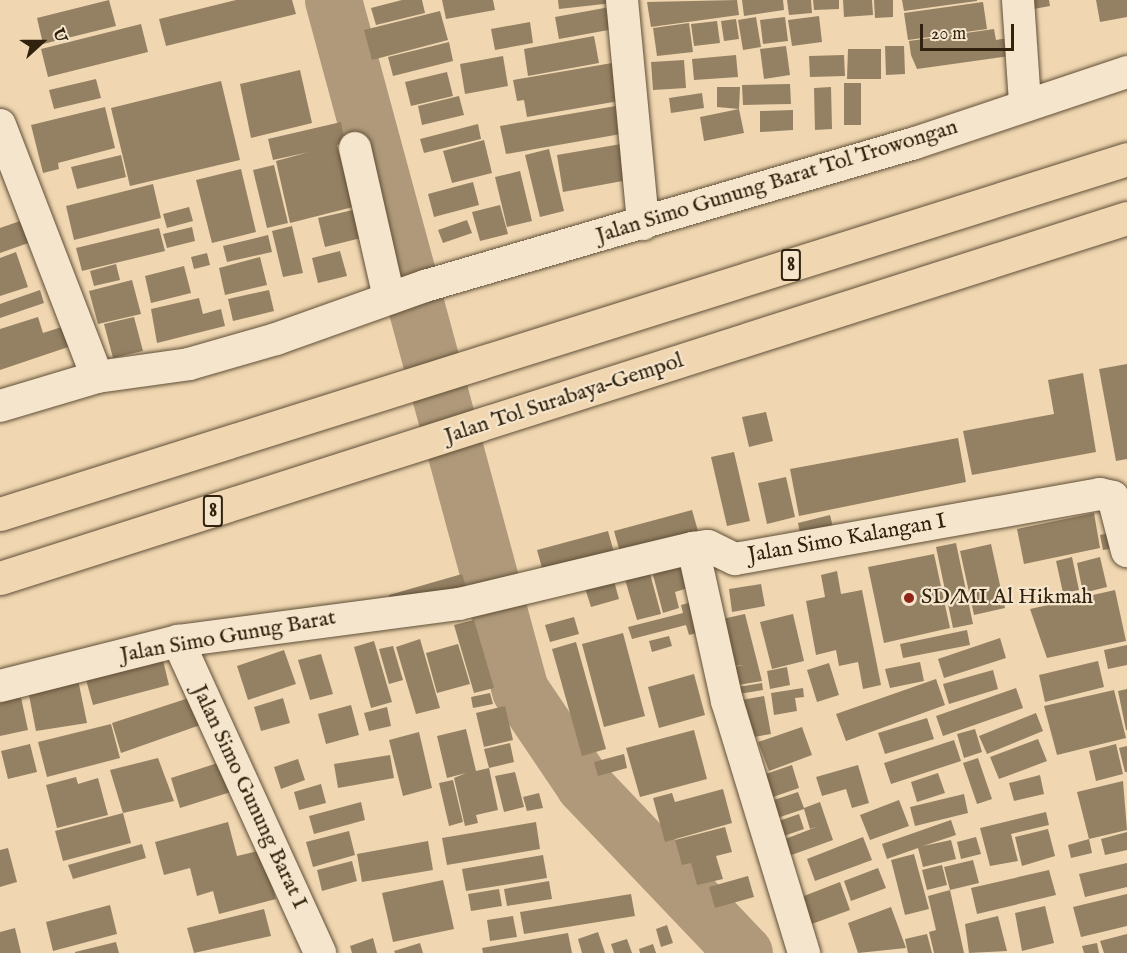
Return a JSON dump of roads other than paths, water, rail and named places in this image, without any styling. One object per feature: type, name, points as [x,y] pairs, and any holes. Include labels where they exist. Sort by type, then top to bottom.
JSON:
[{"type":"highway","name":"8","points":[[0,514],[412,387],[456,371],[1127,159]]},
{"type":"highway","name":"Jalan Tol Surabaya–Gempol","points":[[0,578],[1127,218]]},
{"type":"street","points":[[622,0],[643,224]]},
{"type":"street","points":[[1018,0],[1024,104]]},
{"type":"street","name":"Jalan Simo Gunung Barat Tol Trowongan","points":[[0,406],[97,377],[189,364],[425,286],[915,143],[1024,104],[1127,72]]},
{"type":"street","points":[[0,125],[97,377]]},
{"type":"street","points":[[355,148],[392,297]]},
{"type":"street","name":"Jalan Simo Kalangan I","points":[[459,604],[693,548],[708,546],[735,559],[1100,494],[1113,497],[1127,551]]},
{"type":"street","points":[[693,548],[728,701],[804,953]]},
{"type":"street","name":"Jalan Simo Gunug Barat","points":[[0,686],[178,641],[459,604]]},
{"type":"street","name":"Jalan Simo Gunung Barat I","points":[[178,641],[320,953]]},
{"type":"waterway","points":[[333,0],[520,690],[584,785],[744,953]]},
{"type":"place","name":"SD/MI Al Hikmah","points":[[909,598]]}]
